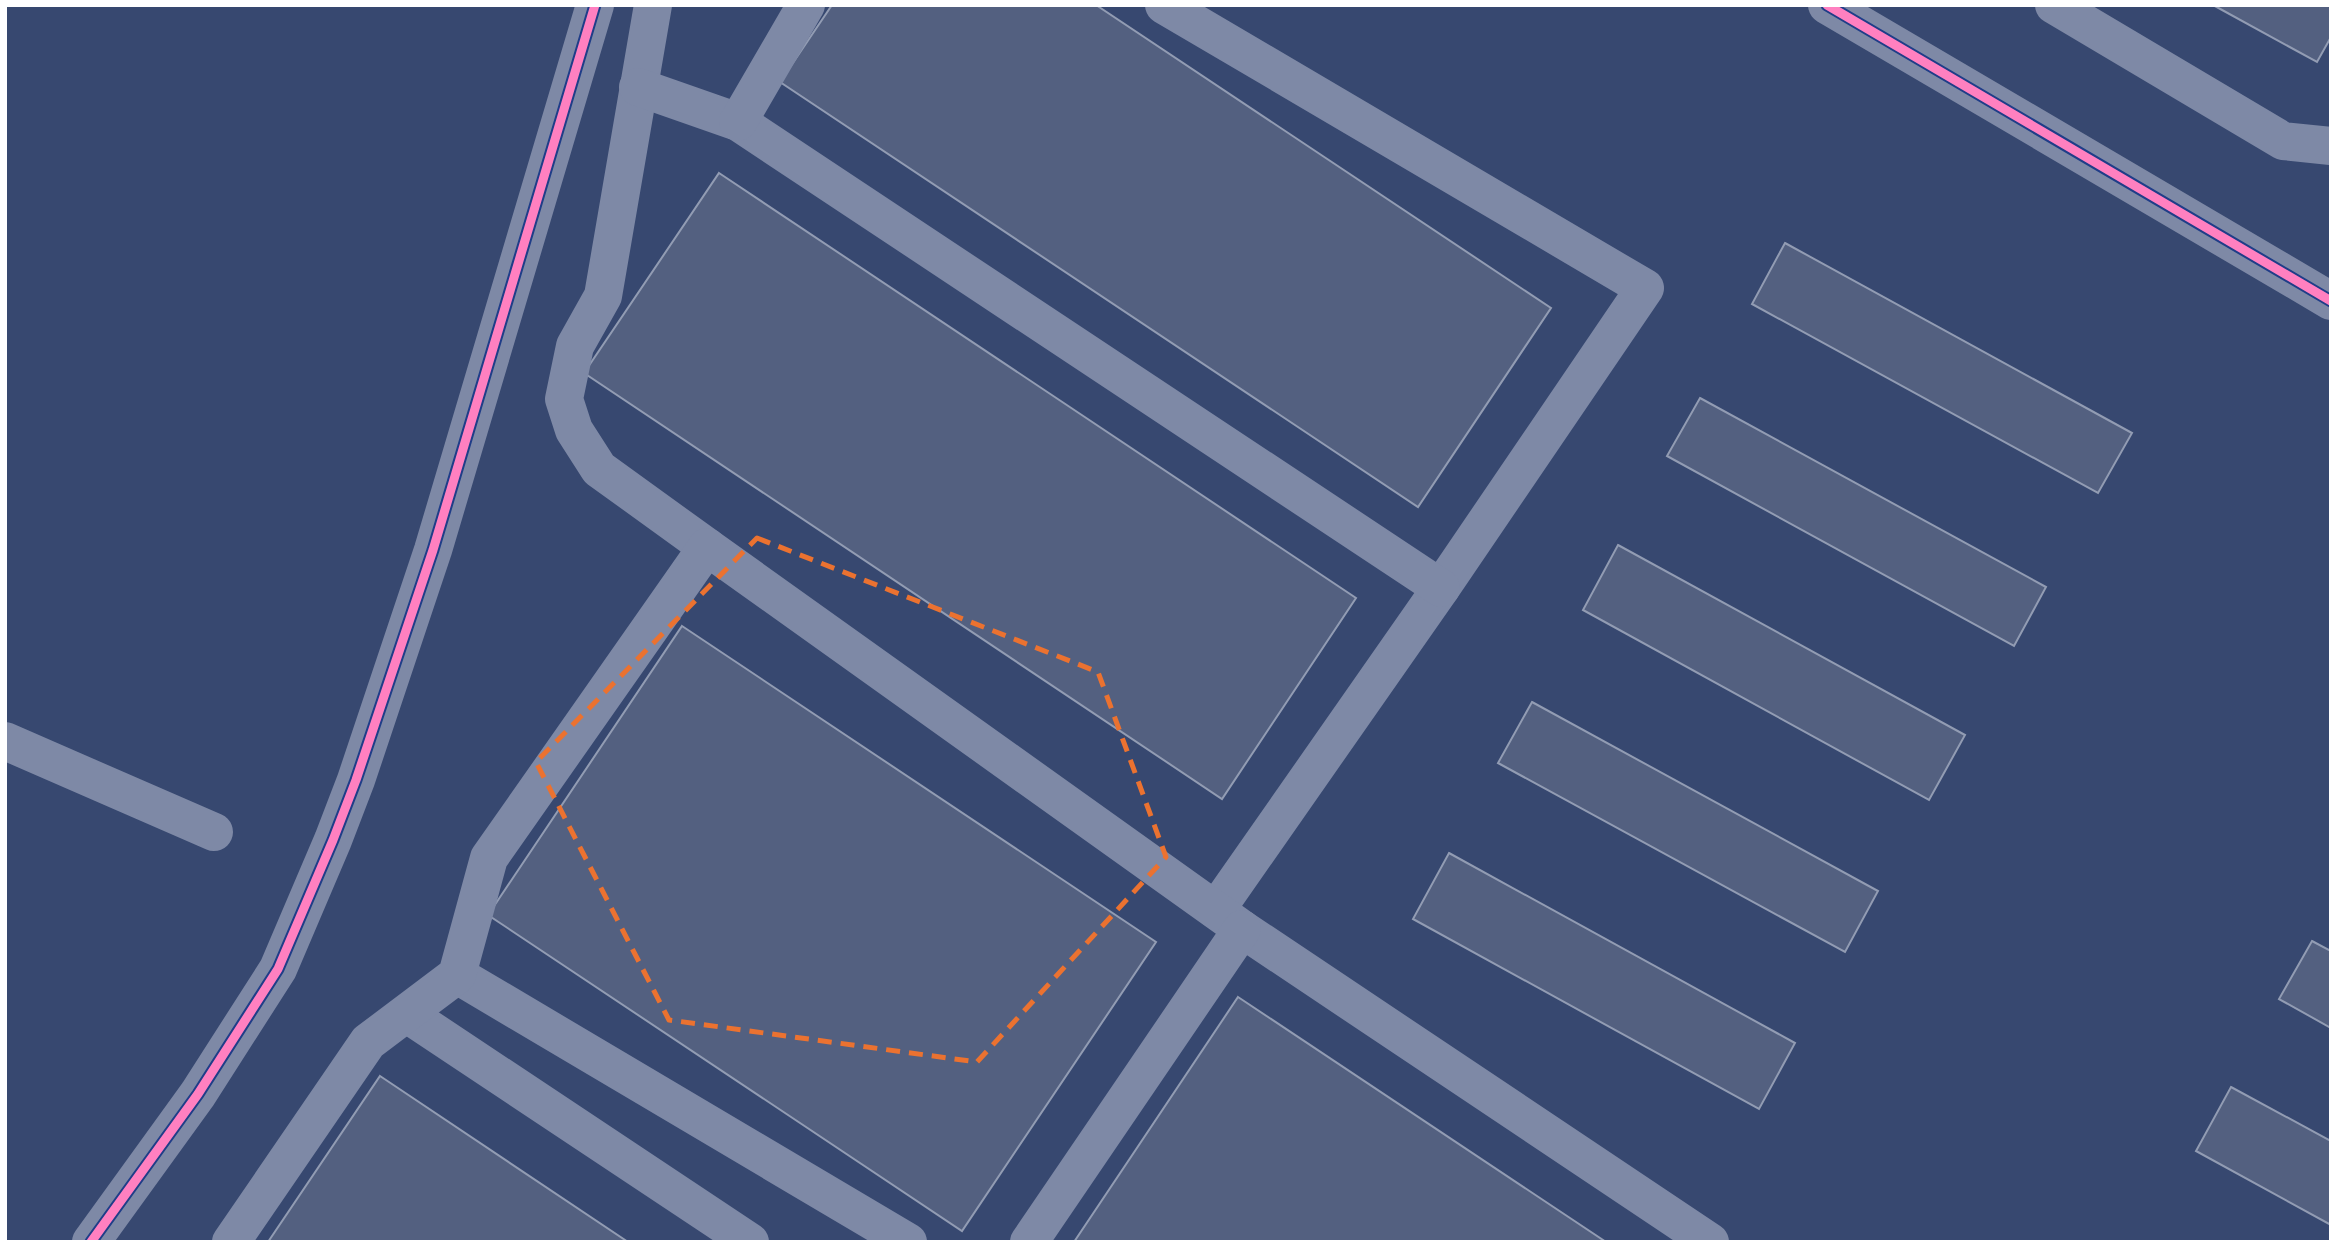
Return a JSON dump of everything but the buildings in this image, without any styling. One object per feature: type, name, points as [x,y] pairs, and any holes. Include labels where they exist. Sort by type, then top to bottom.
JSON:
[{"type":"street","points":[[92,1242],[198,1094],[278,969],[333,840],[356,780],[433,550],[595,5]]},
{"type":"street","points":[[653,5],[603,296],[575,346],[564,399],[574,430],[598,469],[1229,920],[1710,1242]]},
{"type":"street","points":[[738,122],[806,5]]},
{"type":"street","points":[[1029,1242],[1229,920],[1441,588],[1645,288],[1164,5]]},
{"type":"street","points":[[1827,5],[2331,301]]},
{"type":"street","points":[[2054,5],[2283,141],[2331,146]]},
{"type":"street","points":[[638,87],[738,122],[1441,588]]},
{"type":"street","points":[[232,1242],[368,1042],[457,975],[489,858],[707,547]]},
{"type":"street","points":[[5,741],[214,832]]},
{"type":"street","points":[[457,975],[908,1242]]},
{"type":"street","points":[[407,1014],[750,1242]]},
{"type":"highlighted area","points":[[757,538],[1098,672],[1166,857],[977,1062],[669,1020],[536,762]]},
{"type":"cycle path","points":[[91,1242],[198,1094],[278,969],[333,840],[356,780],[433,550],[595,5]]},
{"type":"cycle path","points":[[1827,5],[2331,301]]}]
